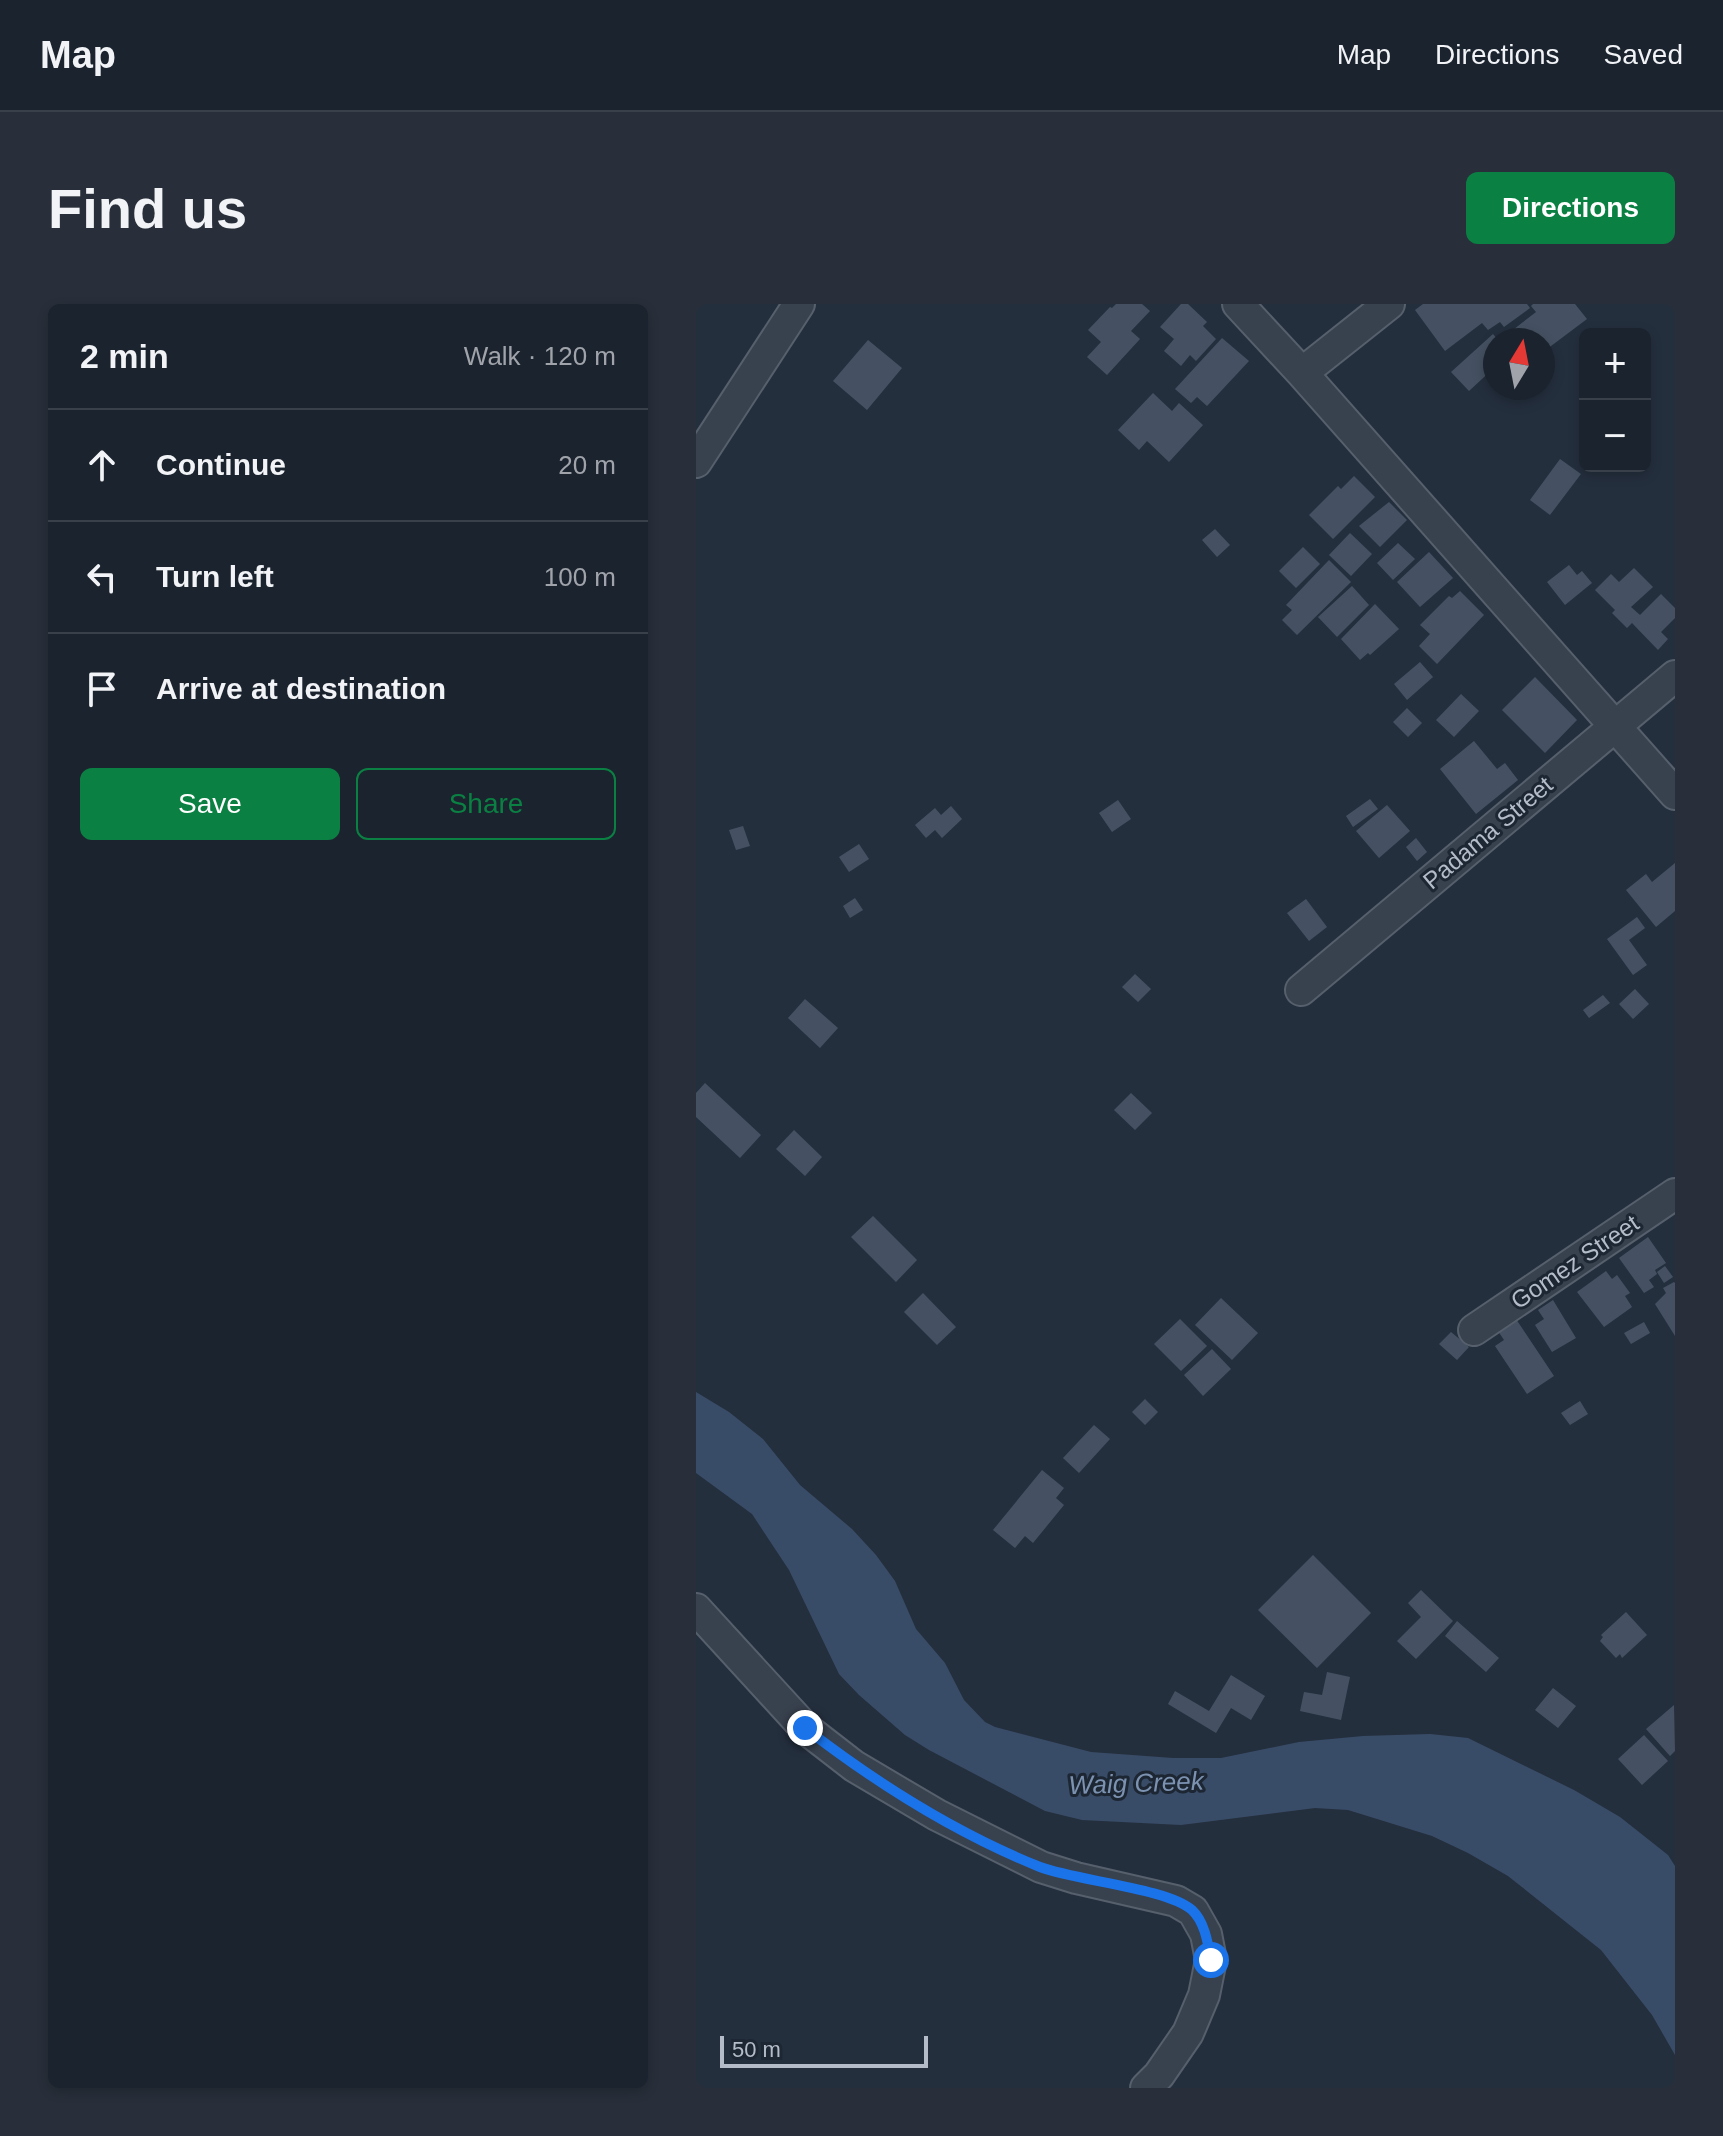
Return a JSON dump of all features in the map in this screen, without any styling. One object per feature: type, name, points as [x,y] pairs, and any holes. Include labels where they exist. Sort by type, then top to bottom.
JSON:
[{"type":"street","points":[[696,462],[799,304]]},
{"type":"street","points":[[1238,304],[1675,794]]},
{"type":"street","points":[[1302,373],[1389,304]]},
{"type":"street","name":"Padama Street","points":[[1301,990],[1675,676]]},
{"type":"street","name":"Gomez Street","points":[[1474,1330],[1675,1194]]},
{"type":"street","points":[[696,1609],[805,1728],[854,1766],[937,1815],[1041,1867],[1176,1901],[1193,1911],[1206,1934],[1211,1960],[1204,1995],[1188,2033],[1159,2075],[1146,2088]]},
{"type":"water","name":"Waig Creek","points":[[696,1392],[729,1412],[763,1439],[800,1485],[852,1529],[876,1555],[895,1581],[916,1629],[945,1663],[964,1700],[985,1722],[995,1727],[1091,1752],[1173,1758],[1221,1758],[1299,1742],[1363,1736],[1430,1734],[1468,1738],[1574,1790],[1620,1817],[1668,1855],[1675,1866],[1675,2055],[1652,2015],[1601,1950],[1508,1876],[1432,1836],[1348,1810],[1315,1808],[1181,1825],[1082,1820],[1045,1811],[905,1735],[839,1674],[789,1570],[752,1514],[696,1473]]},
{"type":"building","points":[[1116,304],[1142,304],[1150,311],[1131,331],[1140,339],[1107,375],[1087,357],[1101,342],[1088,330]]},
{"type":"building","points":[[1181,304],[1188,304],[1207,322],[1203,326],[1216,339],[1196,361],[1190,355],[1181,366],[1164,351],[1174,339],[1160,327]]},
{"type":"building","points":[[1423,304],[1527,304],[1530,308],[1504,327],[1500,322],[1491,328],[1482,323],[1445,351],[1415,310]]},
{"type":"building","points":[[1575,304],[1587,319],[1555,343],[1555,328],[1515,328],[1536,312],[1531,306]]},
{"type":"building","points":[[1222,338],[1249,361],[1207,406],[1197,397],[1191,403],[1175,389]]},
{"type":"building","points":[[868,340],[902,368],[867,410],[833,381]]},
{"type":"building","points":[[1483,343],[1483,378],[1469,391],[1451,372]]},
{"type":"building","points":[[1153,393],[1172,411],[1179,403],[1203,425],[1169,462],[1147,441],[1139,450],[1118,430]]},
{"type":"building","points":[[1560,459],[1581,474],[1550,515],[1530,500]]},
{"type":"building","points":[[1354,476],[1375,497],[1333,539],[1309,515],[1338,486],[1341,489]]},
{"type":"building","points":[[1389,502],[1407,520],[1380,547],[1359,526]]},
{"type":"building","points":[[1215,529],[1230,545],[1217,557],[1202,540]]},
{"type":"building","points":[[1350,533],[1372,554],[1351,576],[1329,555]]},
{"type":"building","points":[[1398,543],[1415,559],[1393,580],[1377,563]]},
{"type":"building","points":[[1303,547],[1320,564],[1296,588],[1279,571]]},
{"type":"building","points":[[1429,552],[1453,578],[1420,607],[1397,582]]},
{"type":"building","points":[[1329,560],[1351,582],[1297,635],[1282,620],[1292,610],[1286,605]]},
{"type":"building","points":[[1569,565],[1577,575],[1582,571],[1592,583],[1565,605],[1547,582]]},
{"type":"building","points":[[1634,568],[1653,587],[1631,607],[1640,615],[1661,594],[1675,608],[1675,618],[1661,632],[1668,639],[1658,650],[1632,623],[1627,628],[1612,613],[1615,610],[1595,590],[1611,574],[1619,582]]},
{"type":"building","points":[[1352,586],[1369,605],[1337,637],[1318,617]]},
{"type":"building","points":[[1460,591],[1484,615],[1437,664],[1419,646],[1430,634],[1420,625],[1449,596],[1452,598]]},
{"type":"building","points":[[1375,604],[1399,629],[1360,660],[1341,639]]},
{"type":"building","points":[[1420,662],[1433,677],[1407,700],[1394,684]]},
{"type":"building","points":[[1535,677],[1577,720],[1545,753],[1502,710]]},
{"type":"building","points":[[1461,694],[1479,711],[1454,737],[1436,720]]},
{"type":"building","points":[[1407,708],[1422,723],[1408,737],[1393,722]]},
{"type":"building","points":[[1474,741],[1497,769],[1505,763],[1518,780],[1476,814],[1440,769]]},
{"type":"building","points":[[1370,799],[1378,809],[1353,827],[1346,816]]},
{"type":"building","points":[[1118,800],[1131,819],[1112,832],[1099,813]]},
{"type":"building","points":[[1387,805],[1410,831],[1379,858],[1356,831]]},
{"type":"building","points":[[951,806],[962,819],[942,838],[935,830],[926,838],[915,825],[935,808],[941,815]]},
{"type":"building","points":[[743,826],[750,846],[736,850],[729,830]]},
{"type":"building","points":[[1416,838],[1427,852],[1417,861],[1406,847]]},
{"type":"building","points":[[859,844],[869,859],[849,872],[839,857]]},
{"type":"building","points":[[1675,863],[1675,911],[1656,927],[1626,890],[1646,874],[1652,882]]},
{"type":"building","points":[[855,898],[863,910],[850,918],[843,906]]},
{"type":"building","points":[[1306,899],[1327,927],[1309,941],[1287,913]]},
{"type":"building","points":[[1637,917],[1645,928],[1629,940],[1647,965],[1633,975],[1607,939]]},
{"type":"building","points":[[1135,974],[1151,989],[1138,1002],[1122,987]]},
{"type":"building","points":[[1635,989],[1649,1004],[1633,1019],[1619,1004]]},
{"type":"building","points":[[1603,995],[1610,1003],[1589,1018],[1583,1010]]},
{"type":"building","points":[[805,999],[838,1028],[820,1048],[788,1018]]},
{"type":"building","points":[[705,1083],[761,1135],[740,1158],[696,1117],[696,1093]]},
{"type":"building","points":[[1131,1093],[1152,1113],[1135,1130],[1114,1110]]},
{"type":"building","points":[[794,1130],[822,1157],[805,1176],[776,1149]]},
{"type":"building","points":[[873,1216],[917,1260],[896,1282],[851,1237]]},
{"type":"building","points":[[1648,1237],[1666,1263],[1655,1270],[1657,1274],[1649,1280],[1654,1287],[1644,1293],[1619,1258]]},
{"type":"building","points":[[1665,1266],[1673,1277],[1664,1283],[1657,1272]]},
{"type":"building","points":[[1606,1271],[1612,1279],[1617,1275],[1630,1293],[1625,1296],[1632,1307],[1604,1327],[1577,1292]]},
{"type":"building","points":[[1674,1282],[1675,1336],[1655,1304],[1666,1293],[1663,1288]]},
{"type":"building","points":[[923,1293],[956,1327],[937,1345],[904,1312]]},
{"type":"building","points":[[1221,1298],[1258,1333],[1232,1360],[1195,1325]]},
{"type":"building","points":[[1553,1300],[1576,1338],[1552,1352],[1535,1325],[1544,1319],[1538,1310]]},
{"type":"building","points":[[1180,1319],[1207,1346],[1181,1371],[1154,1344]]},
{"type":"building","points":[[1516,1319],[1554,1376],[1527,1394],[1495,1346],[1504,1340],[1498,1331]]},
{"type":"building","points":[[1644,1322],[1650,1333],[1631,1344],[1624,1333]]},
{"type":"building","points":[[1451,1332],[1469,1347],[1457,1360],[1439,1344]]},
{"type":"building","points":[[1212,1349],[1231,1369],[1203,1396],[1184,1375]]},
{"type":"building","points":[[1145,1399],[1158,1412],[1145,1425],[1132,1412]]},
{"type":"building","points":[[1580,1401],[1588,1414],[1570,1425],[1561,1413]]},
{"type":"building","points":[[1094,1425],[1110,1439],[1079,1473],[1063,1458]]},
{"type":"building","points":[[1042,1470],[1064,1488],[1056,1498],[1064,1505],[1033,1543],[1025,1536],[1015,1548],[993,1530]]},
{"type":"building","points":[[1313,1555],[1371,1613],[1317,1668],[1258,1610]]},
{"type":"building","points":[[1421,1590],[1453,1621],[1416,1659],[1397,1641],[1421,1617],[1408,1603]]},
{"type":"building","points":[[1626,1612],[1647,1635],[1622,1658],[1620,1654],[1616,1658],[1600,1641],[1601,1635]]},
{"type":"building","points":[[1457,1621],[1499,1658],[1486,1672],[1445,1636]]},
{"type":"building","points":[[1327,1672],[1350,1677],[1341,1720],[1300,1711],[1304,1692],[1322,1695]]},
{"type":"building","points":[[1231,1675],[1265,1696],[1251,1720],[1231,1708],[1216,1733],[1168,1704],[1175,1691],[1209,1711]]},
{"type":"building","points":[[1553,1688],[1576,1706],[1558,1728],[1535,1710]]},
{"type":"building","points":[[1674,1705],[1675,1751],[1670,1756],[1646,1729]]},
{"type":"building","points":[[1644,1735],[1668,1761],[1642,1785],[1618,1759]]},
{"type":"route","points":[[805,1728],[854,1766],[937,1815],[1041,1867],[1176,1901],[1193,1911],[1206,1934],[1211,1960]]}]
